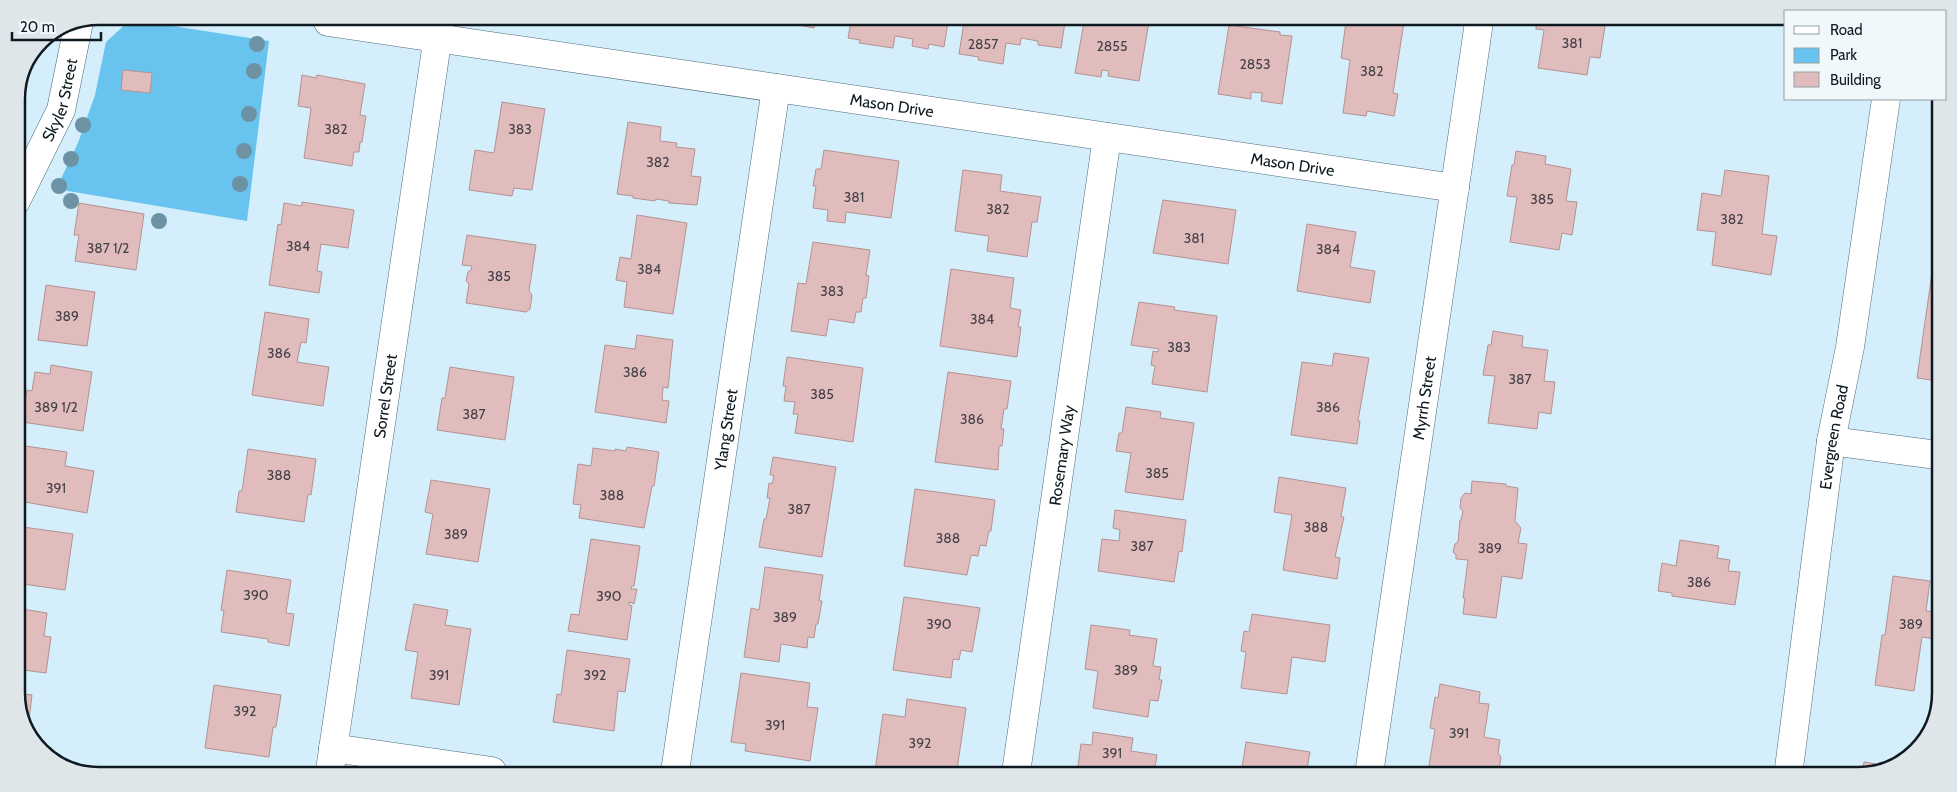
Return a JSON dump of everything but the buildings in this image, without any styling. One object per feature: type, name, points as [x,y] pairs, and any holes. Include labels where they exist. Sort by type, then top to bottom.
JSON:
[{"type":"street","name":"Mason Drive","points":[[370,25],[439,30],[776,88],[1455,188]]},
{"type":"street","name":"Myrrh Street","points":[[1370,767],[1479,25]]},
{"type":"street","name":"Skyler Street","points":[[25,183],[61,110],[78,29]]},
{"type":"street","name":"Sorrel Street","points":[[332,759],[439,30]]},
{"type":"street","name":"Ylang Street","points":[[676,767],[776,88]]},
{"type":"street","name":"Evergreen Road","points":[[1789,767],[1832,441],[1850,347],[1886,100]]},
{"type":"street","name":"Rosemary Way","points":[[1017,767],[1107,137]]},
{"type":"street","points":[[1832,441],[1932,454]]},
{"type":"street","points":[[332,759],[439,767]]},
{"type":"green space","points":[[125,25],[166,25],[269,41],[247,221],[56,189],[78,143],[95,95],[106,42]]}]
